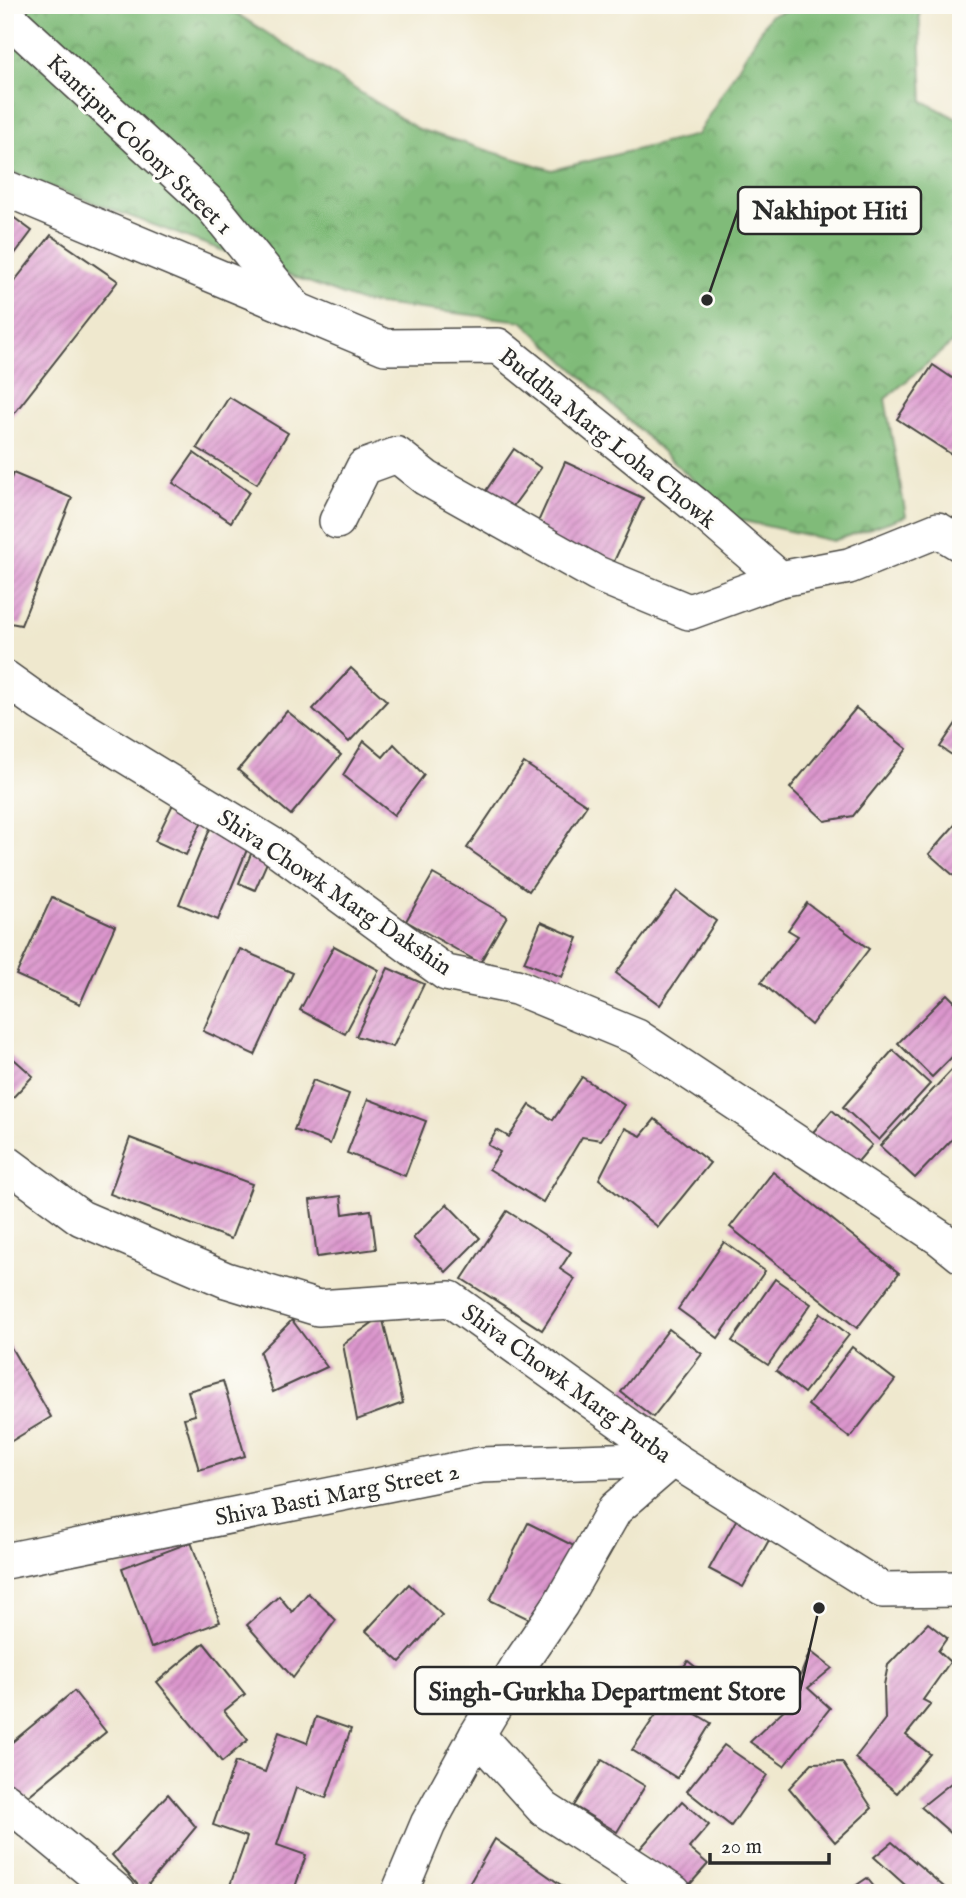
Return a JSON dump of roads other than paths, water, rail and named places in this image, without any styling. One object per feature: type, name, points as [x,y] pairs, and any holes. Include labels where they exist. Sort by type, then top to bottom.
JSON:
[{"type":"street","name":"Kantipur Colony Street 1","points":[[5,15],[214,207],[296,310]]},
{"type":"street","name":"Buddha Marg Loha Chowk","points":[[5,188],[385,347],[498,346],[694,504],[780,579]]},
{"type":"street","points":[[337,522],[364,467],[397,455],[426,478],[597,574],[689,612],[780,579],[849,566],[938,530],[961,544]]},
{"type":"street","name":"Shiva Chowk Marg Dakshin","points":[[5,678],[40,703],[272,845],[446,973],[516,987],[638,1037],[940,1238],[961,1255]]},
{"type":"street","name":"Shiva Chowk Marg Purba","points":[[5,1162],[82,1218],[226,1280],[318,1308],[450,1299],[673,1459],[882,1590],[961,1589]]},
{"type":"street","points":[[399,1893],[428,1824],[477,1735],[519,1665],[560,1605],[615,1509],[673,1459]]},
{"type":"street","name":"Shiva Basti Marg Street 2","points":[[5,1561],[481,1465],[673,1459]]},
{"type":"street","points":[[477,1735],[544,1809],[674,1893]]},
{"type":"street","points":[[5,1800],[118,1893]]},
{"type":"place","name":"Nakhipot Hiti","points":[[707,300]]},
{"type":"place","name":"Singh-Gurkha Department Store","points":[[819,1608]]}]
